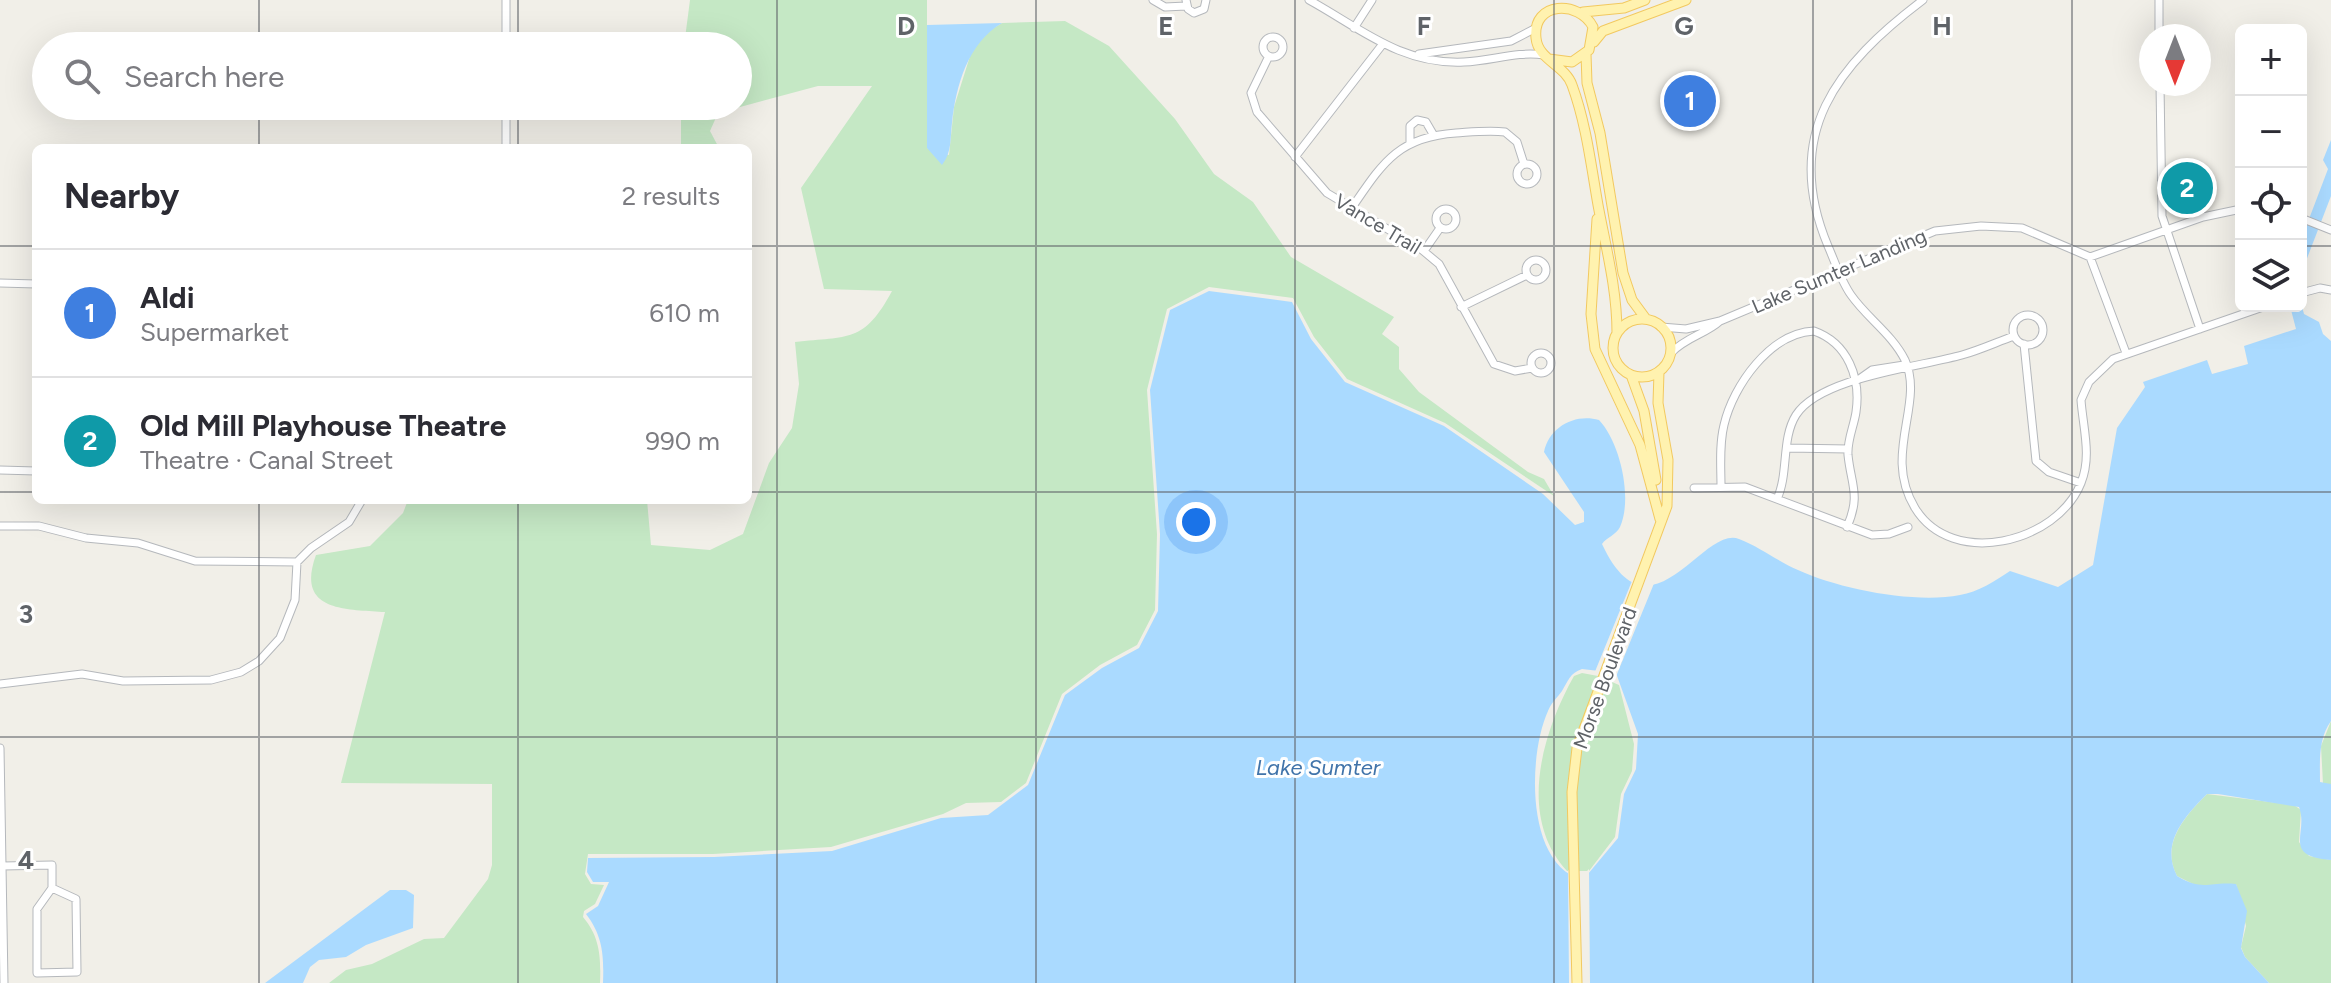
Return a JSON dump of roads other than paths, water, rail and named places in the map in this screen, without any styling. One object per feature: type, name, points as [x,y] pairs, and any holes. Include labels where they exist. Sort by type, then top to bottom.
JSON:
[{"type":"main road","points":[[1544,0],[1539,23],[1539,47],[1547,57],[1565,63],[1589,49],[1603,31],[1686,0]]},
{"type":"main road","points":[[1583,12],[1624,8],[1645,0]]},
{"type":"main road","points":[[1539,23],[1555,7],[1569,4],[1583,12],[1593,27],[1587,83],[1600,133],[1623,273],[1632,300],[1646,319],[1661,327],[1671,341],[1671,353],[1659,372],[1648,377],[1631,375],[1618,365],[1613,354],[1617,333],[1625,324],[1646,319]]},
{"type":"main road","name":"Morse Boulevard","points":[[1547,57],[1563,69],[1575,93],[1617,300],[1617,333]]},
{"type":"main road","name":"Morse Boulevard","points":[[1598,202],[1591,314],[1595,349],[1640,445],[1657,500]]},
{"type":"main road","name":"Morse Boulevard","points":[[1577,983],[1572,792],[1575,762],[1593,698],[1667,506],[1668,460],[1658,403],[1659,372]]},
{"type":"main road","name":"Morse Boulevard","points":[[1631,375],[1644,411],[1661,522]]},
{"type":"street","points":[[506,0],[506,32]]},
{"type":"street","points":[[1153,0],[1165,7],[1186,3],[1198,12],[1204,9],[1206,0]]},
{"type":"street","points":[[1309,0],[1382,45],[1406,53],[1465,62],[1517,53],[1547,57]]},
{"type":"street","points":[[1354,28],[1372,0]]},
{"type":"street","points":[[1923,0],[1847,66],[1820,113],[1810,163],[1811,195],[1850,294],[1892,339],[1907,365],[1909,391],[1901,467],[1915,508],[1934,528],[1977,543],[2014,539],[2047,522],[2063,509],[2081,483],[2087,442],[2081,400],[2101,367],[2126,353],[2249,312]]},
{"type":"street","points":[[2159,0],[2159,24]]},
{"type":"street","points":[[1406,53],[1494,45],[1521,38],[1539,23]]},
{"type":"street","points":[[1295,157],[1382,45]]},
{"type":"street","name":"Vance Trail","points":[[1269,56],[1252,87],[1251,98],[1257,112],[1320,187],[1351,209],[1424,251],[1439,264],[1494,364],[1515,371],[1532,368]]},
{"type":"street","points":[[2160,96],[2161,202],[2166,229],[2200,329]]},
{"type":"street","points":[[506,120],[506,144]]},
{"type":"street","points":[[1410,142],[1410,126],[1417,120],[1426,122],[1433,134]]},
{"type":"street","points":[[1351,209],[1385,161],[1410,142],[1433,134],[1505,132],[1517,142],[1524,164]]},
{"type":"street","points":[[2126,353],[2090,257],[2166,229],[2235,211]]},
{"type":"street","points":[[2307,220],[2331,230]]},
{"type":"street","name":"Lake Sumter Landing","points":[[1661,327],[1686,329],[1720,321],[1918,236],[1960,227],[2022,228],[2074,247],[2090,257]]},
{"type":"street","points":[[1424,251],[1440,228]]},
{"type":"street","points":[[1461,307],[1527,275]]},
{"type":"street","points":[[0,283],[32,284]]},
{"type":"street","points":[[2307,291],[2320,288],[2331,290]]},
{"type":"street","points":[[2030,315],[2038,319],[2043,328],[2041,337],[2034,344],[2024,344],[2014,336],[2014,324],[2020,317],[2030,315]]},
{"type":"street","name":"Lake Sumter Landing","points":[[1671,353],[1691,336],[1712,328],[1720,321]]},
{"type":"street","points":[[1721,487],[1726,419],[1741,387],[1769,351],[1801,332],[1819,333],[1845,354],[1855,382],[1856,414],[1848,449],[1856,492],[1847,527]]},
{"type":"street","points":[[1777,499],[1786,472],[1794,419],[1805,404],[1855,382],[1907,365],[1964,354],[2014,336]]},
{"type":"street","points":[[2024,344],[2036,461],[2049,472],[2081,483]]},
{"type":"street","points":[[1788,448],[1848,449]]},
{"type":"street","points":[[0,470],[32,471]]},
{"type":"street","points":[[1694,488],[1745,487],[1847,527],[1882,535],[1908,527]]},
{"type":"street","points":[[0,684],[42,681],[67,674],[123,681],[211,680],[231,676],[259,661],[280,638],[295,600],[297,562],[311,548],[349,522],[360,504]]},
{"type":"street","points":[[0,526],[39,526],[86,538],[138,543],[195,561],[297,562]]},
{"type":"street","points":[[0,748],[4,983]]},
{"type":"street","points":[[2,868],[52,865],[52,888],[37,909],[37,973],[77,972],[76,899],[52,888]]},
{"type":"water","points":[[1002,23],[980,42],[966,66],[957,94],[949,150],[942,165],[927,148],[927,25]]},
{"type":"water","points":[[2331,140],[2331,196],[2307,258],[2307,224],[2328,169],[2323,160]]},
{"type":"water","name":"Lake Sumter","points":[[1209,291],[1292,302],[1311,339],[1345,382],[1444,426],[1543,494],[1575,525],[1584,522],[1584,512],[1544,452],[1551,435],[1564,424],[1572,420],[1599,420],[1613,442],[1625,486],[1624,515],[1620,527],[1602,544],[1620,573],[1638,585],[1657,584],[1675,575],[1724,539],[1739,539],[1798,570],[1855,589],[1921,598],[1942,597],[1967,594],[2010,571],[2058,587],[2093,565],[2117,428],[2145,387],[2143,382],[2207,360],[2212,374],[2248,364],[2244,346],[2296,329],[2292,312],[2303,312],[2319,322],[2323,334],[2331,341],[2331,721],[2322,743],[2320,782],[2331,784],[2331,860],[2306,854],[2302,848],[2299,807],[2207,794],[2177,831],[2171,852],[2177,876],[2200,885],[2236,884],[2247,911],[2241,948],[2245,957],[2269,983],[603,983],[601,947],[596,930],[586,914],[598,906],[609,882],[593,882],[587,872],[588,858],[714,857],[832,851],[941,818],[988,815],[1028,785],[1065,695],[1102,668],[1139,648],[1158,611],[1160,534],[1150,390],[1170,310]],"holes":[[[1578,671],[1616,673],[1638,734],[1636,769],[1624,794],[1618,838],[1583,880],[1564,870],[1550,853],[1541,832],[1535,780],[1541,730],[1549,708]]]},
{"type":"water","points":[[390,890],[406,890],[414,895],[413,928],[366,945],[346,957],[319,960],[310,967],[303,983],[265,983]]},
{"type":"place","name":"Aldi","points":[[1690,101]]},
{"type":"place","name":"Old Mill Playhouse Theatre","points":[[2187,188]]}]
